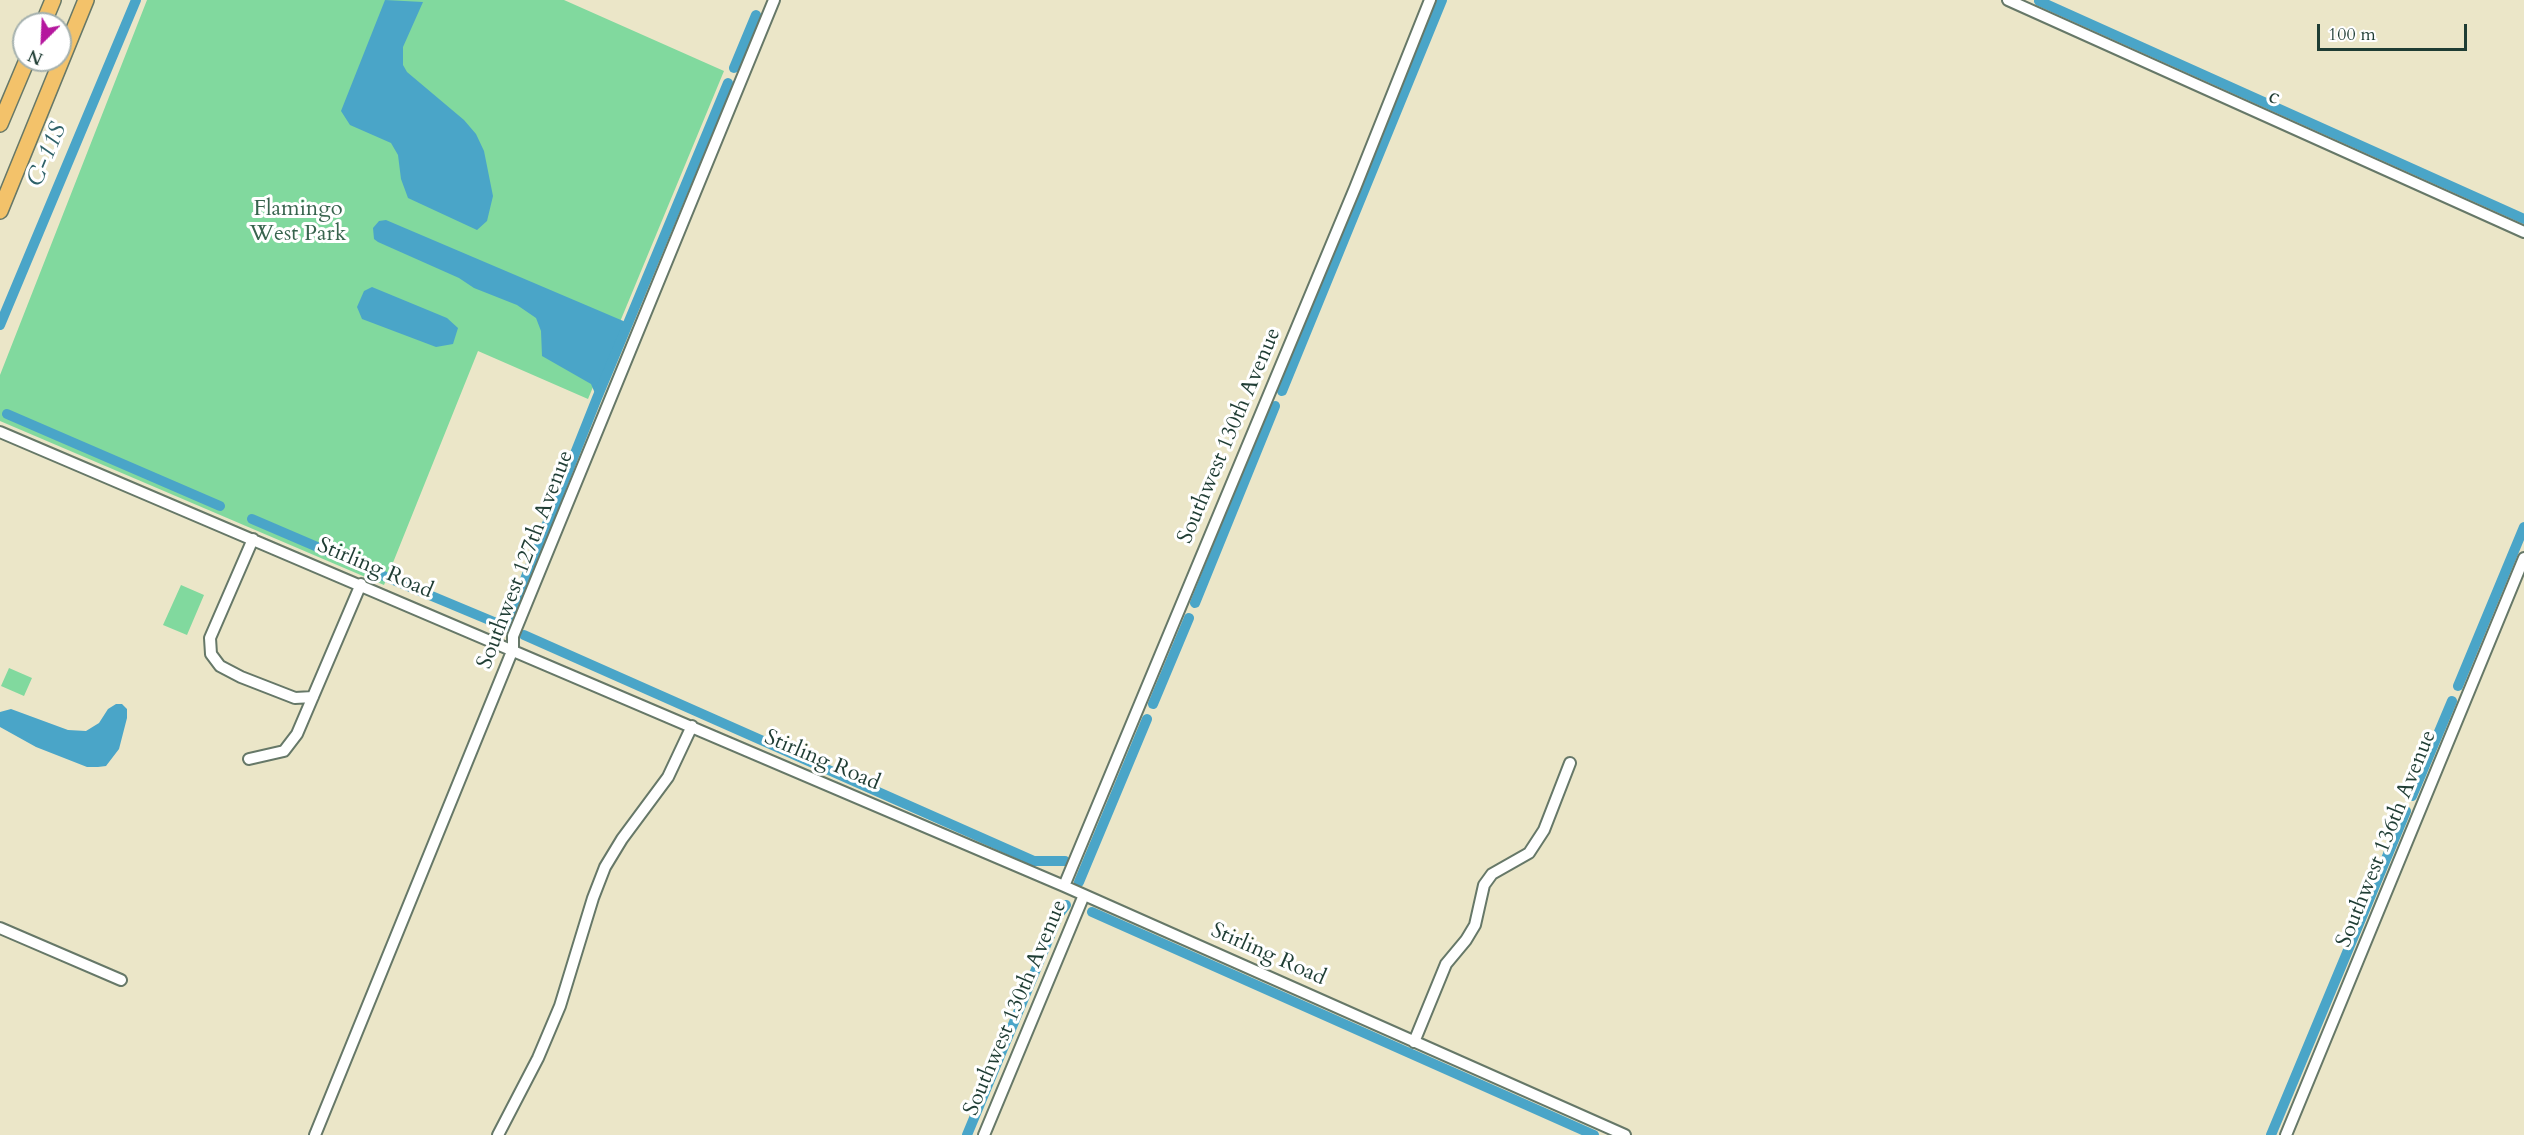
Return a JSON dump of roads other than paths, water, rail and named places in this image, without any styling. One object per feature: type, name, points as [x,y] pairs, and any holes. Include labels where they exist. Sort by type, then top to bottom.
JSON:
[{"type":"highway","points":[[0,211],[86,0]]},
{"type":"highway","points":[[0,124],[22,72]]},
{"type":"street","name":"Southwest 127th Avenue","points":[[315,1135],[513,649],[513,636],[517,625],[774,0]]},
{"type":"street","name":"Southwest 130th Avenue","points":[[1064,886],[1360,177],[1430,0]]},
{"type":"street","name":"c","points":[[2008,0],[2524,232]]},
{"type":"street","name":"Stirling Road","points":[[0,432],[361,584],[1064,886],[1625,1135]]},
{"type":"street","points":[[253,539],[210,638],[211,654],[220,666],[241,677],[295,698],[313,697]]},
{"type":"street","name":"Southwest 136th Avenue","points":[[2286,1135],[2524,558]]},
{"type":"street","points":[[249,759],[284,751],[297,734],[361,584]]},
{"type":"street","points":[[498,1135],[534,1066],[560,1006],[593,898],[605,867],[622,839],[668,777],[692,726]]},
{"type":"street","points":[[1414,1042],[1446,964],[1475,925],[1484,885],[1492,874],[1529,853],[1544,830],[1570,763]]},
{"type":"street","name":"Southwest 130th Avenue","points":[[984,1135],[1084,895]]},
{"type":"street","points":[[0,928],[122,980]]},
{"type":"water","points":[[385,0],[423,2],[403,47],[403,65],[407,72],[464,120],[476,134],[484,151],[493,196],[487,221],[477,230],[408,198],[401,179],[398,155],[391,143],[350,125],[341,111]]},
{"type":"water","points":[[386,220],[628,323],[597,398],[591,384],[542,356],[541,331],[536,318],[517,305],[474,288],[459,278],[374,239],[373,228],[379,221]]},
{"type":"water","points":[[372,287],[447,318],[458,328],[453,344],[436,347],[362,319],[357,307],[364,291]]},
{"type":"water","points":[[116,704],[122,704],[127,709],[127,718],[119,749],[106,766],[87,767],[36,747],[0,727],[0,712],[11,709],[68,730],[86,731],[99,723],[108,709]]},
{"type":"waterway","name":"C-11S","points":[[0,325],[136,0]]},
{"type":"waterway","points":[[1282,391],[1442,0]]},
{"type":"waterway","points":[[2039,1],[2524,219]]},
{"type":"waterway","points":[[734,68],[756,15]]},
{"type":"waterway","points":[[379,574],[506,627],[597,398],[728,83]]},
{"type":"waterway","points":[[1195,603],[1275,406]]},
{"type":"waterway","points":[[7,414],[220,506]]},
{"type":"waterway","points":[[252,519],[364,567]]},
{"type":"waterway","points":[[2458,686],[2524,527]]},
{"type":"waterway","points":[[1153,704],[1189,618]]},
{"type":"waterway","points":[[524,635],[1034,861],[1065,861]]},
{"type":"waterway","points":[[2412,796],[2452,701]]},
{"type":"waterway","points":[[1079,882],[1147,719]]},
{"type":"waterway","points":[[2271,1135],[2406,811]]},
{"type":"waterway","points":[[967,1135],[1059,914],[1066,905]]},
{"type":"waterway","points":[[1092,912],[1594,1135]]},
{"type":"park label","name":"Flamingo West Park","points":[[298,222]]}]
